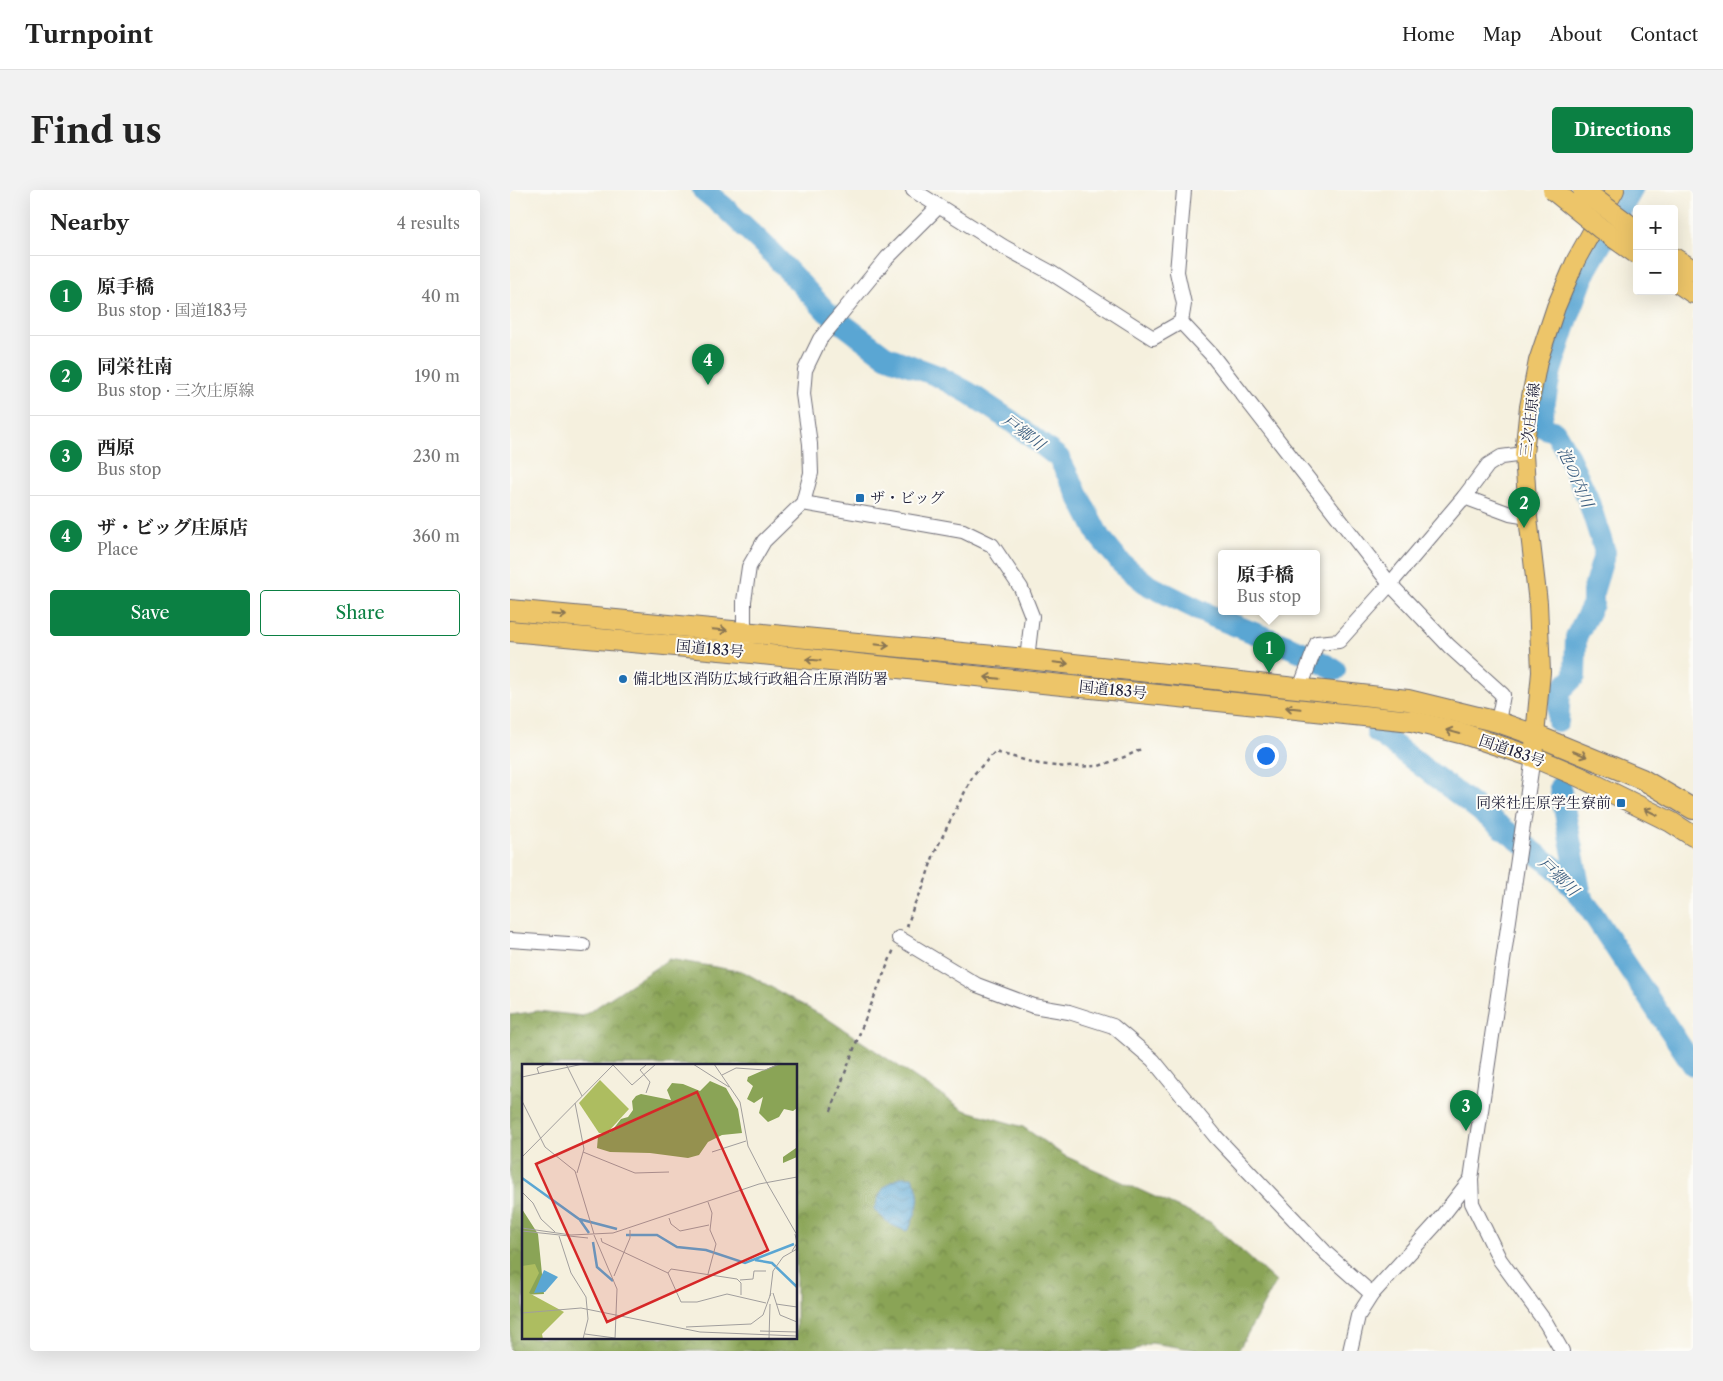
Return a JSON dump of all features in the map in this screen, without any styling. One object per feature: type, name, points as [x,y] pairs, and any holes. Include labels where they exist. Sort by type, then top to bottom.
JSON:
[{"type":"highway","points":[[1552,190],[1633,251]]},
{"type":"highway","points":[[1583,190],[1633,228]]},
{"type":"highway","points":[[1678,261],[1693,270]]},
{"type":"highway","points":[[1678,283],[1693,293]]},
{"type":"highway","name":"国道183号","points":[[510,610],[1027,659],[1408,700],[1498,722],[1535,735],[1642,779],[1693,809]]},
{"type":"highway","name":"国道183号","points":[[510,630],[1412,721],[1464,734],[1533,757],[1597,785],[1671,822],[1693,836]]},
{"type":"main road","name":"三次庄原線","points":[[1533,757],[1541,672],[1538,603],[1528,517],[1524,454],[1529,407],[1538,361],[1556,306],[1576,260],[1615,190]]},
{"type":"street","points":[[913,190],[1004,247],[1050,272],[1153,338],[1181,322]]},
{"type":"street","points":[[1181,322],[1184,304],[1177,272],[1184,190]]},
{"type":"street","points":[[742,652],[744,601],[749,567],[764,541],[803,503],[811,473],[810,444],[803,394],[805,370],[820,339],[887,258],[938,207]]},
{"type":"street","points":[[1181,322],[1211,354],[1390,584],[1449,646],[1503,695],[1498,722]]},
{"type":"street","points":[[1300,688],[1317,643],[1339,641],[1390,584],[1488,466],[1501,457],[1524,454]]},
{"type":"street","points":[[1464,497],[1510,514],[1528,517]]},
{"type":"street","points":[[803,503],[964,530],[992,545],[1021,588],[1032,616],[1027,659]]},
{"type":"street","points":[[1533,757],[1471,1179],[1472,1203],[1496,1253],[1546,1323],[1562,1351]]},
{"type":"street","points":[[899,938],[978,985],[1033,1006],[1069,1012],[1113,1026],[1152,1060],[1216,1137],[1327,1254],[1372,1294]]},
{"type":"street","points":[[510,940],[583,945]]},
{"type":"street","points":[[1350,1351],[1358,1316],[1372,1294],[1435,1225],[1471,1179]]},
{"type":"path","points":[[831,1111],[862,1027],[899,938],[906,931],[934,854],[974,774],[995,752],[1039,764],[1065,767],[1099,766],[1141,749]]},
{"type":"green space","points":[[669,959],[744,972],[828,1019],[964,1110],[1023,1127],[1065,1156],[1210,1222],[1276,1282],[1238,1351],[1204,1351],[1151,1343],[1132,1351],[510,1351],[510,1015],[538,1011],[583,1016]]},
{"type":"water","points":[[901,1177],[912,1177],[918,1191],[915,1216],[909,1229],[906,1231],[891,1225],[874,1210],[878,1198],[886,1186]]},
{"type":"waterway","name":"戸郷川","points":[[703,190],[723,206],[766,247],[827,312],[885,356],[938,376],[969,393],[1011,421],[1059,458],[1099,536],[1122,564],[1148,585],[1209,615],[1302,652],[1335,670]]},
{"type":"waterway","name":"池の内川","points":[[1558,721],[1560,691],[1575,676],[1576,637],[1593,604],[1593,592],[1605,552],[1587,496],[1565,449],[1555,432],[1540,426],[1551,370],[1586,270],[1632,190]]},
{"type":"waterway","name":"戸郷川","points":[[1377,732],[1555,868],[1581,896],[1693,1065]]},
{"type":"waterway","name":"池の内川","points":[[1560,787],[1581,896]]},
{"type":"place","name":"ザ・ビッグ庄原店","points":[[708,385]]},
{"type":"place","name":"ザ・ビッグ","points":[[860,498]]},
{"type":"place","name":"同栄社南","points":[[1524,528]]},
{"type":"place","name":"原手橋","points":[[1269,673]]},
{"type":"place","name":"備北地区消防広域行政組合庄原消防署","points":[[623,679]]},
{"type":"place","name":"同栄社庄原学生寮前","points":[[1621,803]]},
{"type":"place","name":"西原","points":[[1466,1131]]}]
